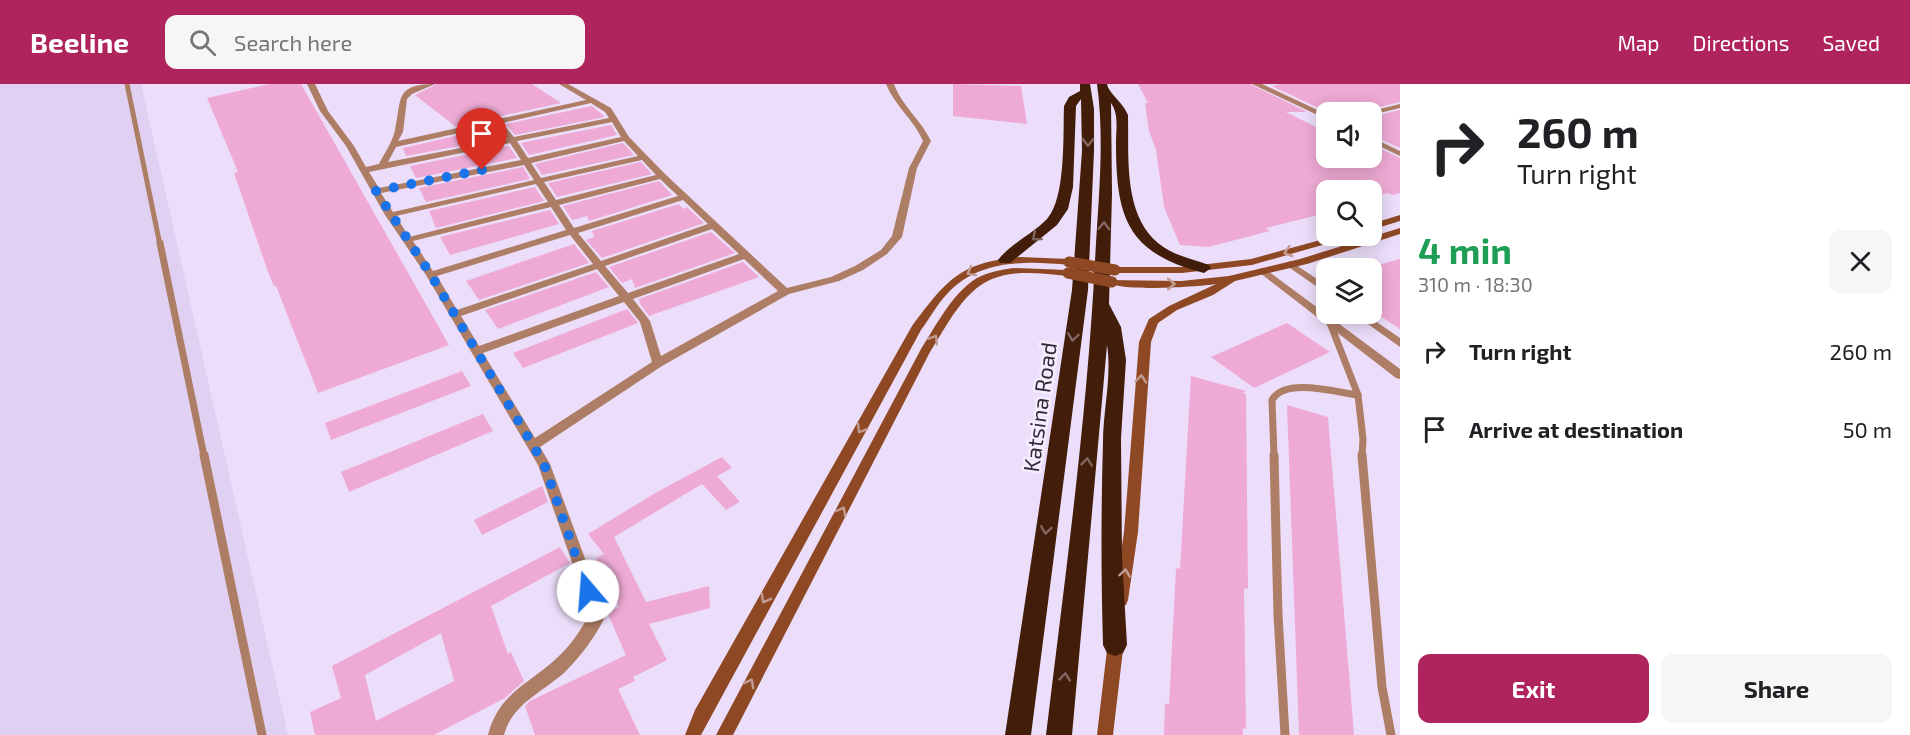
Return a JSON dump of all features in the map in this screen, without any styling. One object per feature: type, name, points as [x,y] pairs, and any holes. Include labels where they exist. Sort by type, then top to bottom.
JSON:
[{"type":"highway","points":[[1005,260],[1052,222],[1061,209],[1066,187],[1070,106],[1072,99],[1094,88]]},
{"type":"highway","points":[[1094,88],[1118,104],[1122,115],[1127,206],[1136,227],[1152,246],[1175,259],[1204,268]]},
{"type":"highway","points":[[1059,735],[1099,350],[1106,104],[1094,88]]},
{"type":"highway","name":"Katsina Road","points":[[1018,735],[1080,290],[1094,88]]},
{"type":"highway","points":[[1101,304],[1113,327],[1118,360],[1112,448],[1111,558],[1115,645]]},
{"type":"main road","points":[[1382,224],[1400,219]]},
{"type":"main road","points":[[693,735],[739,646],[916,329],[945,290],[973,269],[1005,260],[1023,258],[1069,267],[1112,282],[1203,283],[1264,271],[1400,231]]},
{"type":"main road","points":[[724,735],[926,351],[957,301],[975,283],[991,274],[1029,269],[1204,268],[1252,262],[1316,244]]},
{"type":"main road","points":[[1106,735],[1115,645],[1131,532],[1144,342],[1153,321],[1173,308],[1209,293],[1233,278]]},
{"type":"street","points":[[311,84],[324,111],[431,275],[544,464],[598,615],[566,661],[546,679],[516,700],[504,713],[496,735]]},
{"type":"street","points":[[382,167],[399,132],[403,98],[409,92],[431,84]]},
{"type":"street","points":[[563,84],[608,110],[626,138],[662,176],[785,292]]},
{"type":"street","points":[[532,445],[658,363],[785,292],[814,287],[859,268],[884,252],[897,237],[913,168],[927,141],[923,130],[901,105],[890,84]]},
{"type":"street","points":[[1256,84],[1316,112]]},
{"type":"street","points":[[393,145],[592,101]]},
{"type":"street","points":[[1382,110],[1400,106]]},
{"type":"street","points":[[364,170],[614,119]]},
{"type":"street","points":[[497,122],[512,140],[524,162],[572,232],[645,321],[658,363]]},
{"type":"street","points":[[376,191],[524,162],[626,138]]},
{"type":"street","points":[[1382,145],[1400,154]]},
{"type":"street","points":[[390,215],[644,156]]},
{"type":"street","points":[[407,240],[662,176]]},
{"type":"street","points":[[431,275],[684,197]]},
{"type":"street","points":[[454,315],[714,225]]},
{"type":"street","points":[[477,351],[745,255]]},
{"type":"street","points":[[1290,264],[1316,283]]},
{"type":"street","points":[[1264,271],[1316,312]]},
{"type":"street","points":[[1331,324],[1400,375]]},
{"type":"street","points":[[1373,324],[1400,343]]},
{"type":"lane","points":[[127,84],[262,735]]},
{"type":"lane","points":[[1330,324],[1358,395],[1363,439],[1362,466],[1382,687],[1391,735]]},
{"type":"lane","points":[[1285,735],[1278,615],[1272,400],[1276,393],[1293,386],[1358,395]]},
{"type":"shaded area","points":[[0,84],[141,84],[288,735],[0,735]]},
{"type":"building","points":[[270,84],[301,84],[449,345],[318,393],[276,286],[268,272],[234,173],[238,172],[207,98]]},
{"type":"building","points":[[437,84],[532,84],[561,103],[455,126],[415,95]]},
{"type":"building","points":[[953,84],[1021,86],[1027,124],[953,116]]},
{"type":"building","points":[[1138,84],[1250,84],[1307,112],[1286,112],[1316,127],[1316,168],[1382,168],[1382,149],[1400,158],[1400,193],[1382,194],[1382,180],[1316,180],[1316,216],[1266,228],[1270,231],[1208,247],[1180,245],[1164,207],[1156,150],[1149,131],[1145,103],[1148,103]]},
{"type":"building","points":[[1281,84],[1400,84],[1400,102],[1382,106],[1382,102],[1316,102],[1316,107],[1272,86]]},
{"type":"building","points":[[592,106],[605,117],[515,135],[506,124]]},
{"type":"building","points":[[1400,110],[1400,148],[1382,140],[1382,114]]},
{"type":"building","points":[[611,125],[617,135],[529,155],[521,143]]},
{"type":"building","points":[[494,127],[503,138],[406,156],[403,148]]},
{"type":"building","points":[[623,143],[634,155],[542,175],[535,164]]},
{"type":"building","points":[[509,146],[517,158],[416,178],[410,166]]},
{"type":"building","points":[[641,162],[652,174],[557,197],[548,183]]},
{"type":"building","points":[[523,167],[530,179],[426,202],[419,188]]},
{"type":"building","points":[[659,181],[672,195],[589,221],[587,216],[572,220],[563,206]]},
{"type":"building","points":[[535,187],[544,201],[436,228],[429,211]]},
{"type":"building","points":[[679,204],[683,209],[687,207],[704,223],[602,258],[586,240],[594,237],[592,231]]},
{"type":"building","points":[[550,210],[559,224],[450,255],[440,237]]},
{"type":"building","points":[[711,232],[735,253],[635,288],[632,279],[622,283],[609,267]]},
{"type":"building","points":[[574,244],[589,263],[479,300],[466,281]]},
{"type":"building","points":[[1400,259],[1400,329],[1382,317],[1382,264]]},
{"type":"building","points":[[743,262],[759,277],[649,316],[640,304],[639,299]]},
{"type":"building","points":[[596,272],[609,287],[498,329],[485,310]]},
{"type":"building","points":[[627,309],[638,323],[523,368],[513,353]]},
{"type":"building","points":[[1287,323],[1330,352],[1254,388],[1211,357]]},
{"type":"building","points":[[462,371],[471,386],[331,440],[325,423]]},
{"type":"building","points":[[1191,376],[1246,391],[1243,393],[1246,394],[1248,589],[1244,588],[1246,729],[1243,728],[1243,735],[1164,735],[1165,703],[1169,705],[1176,568],[1180,569]]},
{"type":"building","points":[[1287,405],[1328,417],[1354,735],[1299,735]]},
{"type":"building","points":[[483,414],[493,431],[349,492],[341,472]]},
{"type":"building","points":[[722,457],[732,468],[717,476],[740,502],[726,510],[702,484],[614,537],[646,602],[709,586],[710,608],[649,624],[667,660],[633,677],[635,681],[618,689],[640,735],[535,735],[525,706],[530,701],[626,655],[607,612],[619,607],[596,558],[604,554],[588,534],[657,492]]},
{"type":"building","points":[[542,486],[548,502],[482,535],[474,520]]},
{"type":"building","points":[[560,547],[570,563],[491,606],[508,654],[511,652],[524,681],[505,698],[434,735],[315,735],[310,712],[341,698],[332,666]],"holes":[[[441,633],[454,681],[376,721],[365,675]]]},
{"type":"route","points":[[482,170],[376,191],[431,275],[544,464],[588,591]]}]
